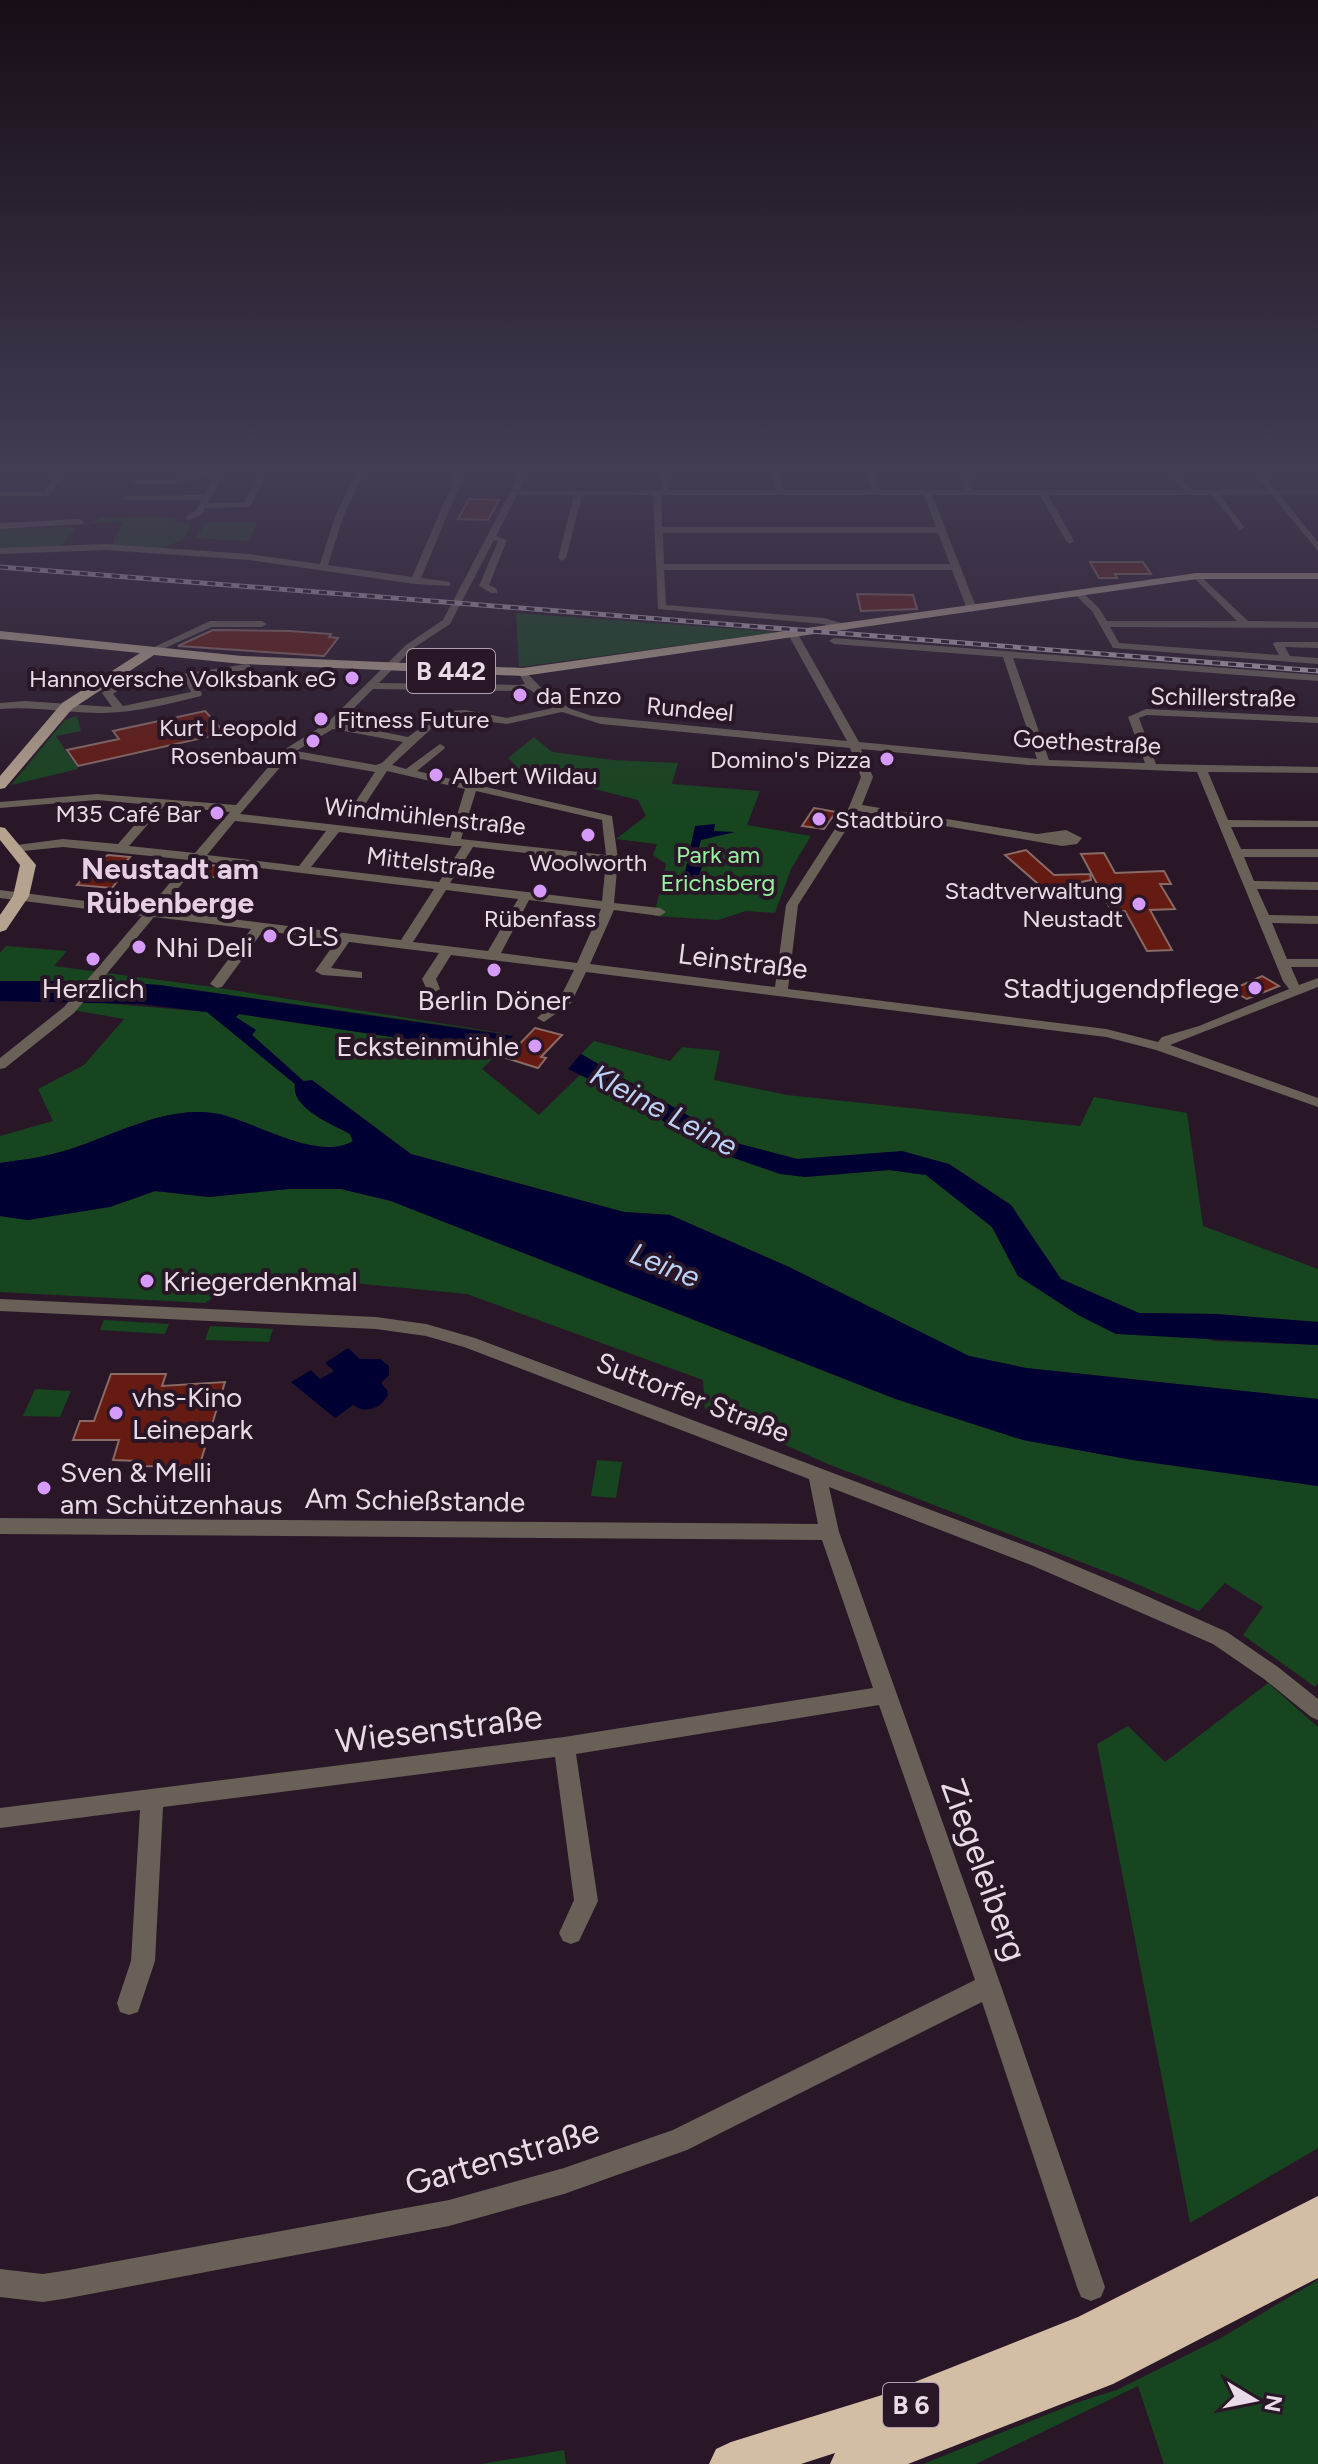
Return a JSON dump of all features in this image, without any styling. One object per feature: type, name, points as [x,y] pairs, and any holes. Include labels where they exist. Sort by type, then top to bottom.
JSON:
[{"type":"highway","name":"B 6","points":[[1131,2334],[1318,2216]]},
{"type":"highway","name":"B 6","points":[[852,2464],[1131,2334],[1318,2256]]},
{"type":"highway","name":"B 6","points":[[731,2464],[1092,2352]]},
{"type":"main road","name":"B 442","points":[[0,635],[242,660],[523,672],[794,636],[1148,583]]},
{"type":"main road","points":[[0,785],[67,706],[153,650]]},
{"type":"main road","points":[[0,927],[21,896],[28,865],[2,833]]},
{"type":"street","points":[[436,583],[447,584]]},
{"type":"street","points":[[0,1065],[14,1057],[74,1004],[286,753],[331,725],[409,647],[452,616],[468,583]]},
{"type":"street","points":[[485,583],[484,586],[494,591]]},
{"type":"street","points":[[660,583],[661,607],[824,621],[845,627]]},
{"type":"street","points":[[962,583],[972,609]]},
{"type":"street","points":[[1204,583],[1245,624]]},
{"type":"street","points":[[1078,593],[1096,610],[1116,646],[1318,661]]},
{"type":"street","points":[[153,650],[214,623],[262,624]]},
{"type":"street","points":[[1105,624],[1318,625]]},
{"type":"street","points":[[781,992],[792,905],[855,807],[867,777],[854,744],[794,636]]},
{"type":"street","points":[[834,641],[1318,678]]},
{"type":"street","points":[[1286,658],[1278,644],[1318,645]]},
{"type":"street","points":[[1008,654],[1009,665],[1044,762]]},
{"type":"street","points":[[119,708],[107,693],[109,690],[246,667]]},
{"type":"street","name":"Rundeel","points":[[523,672],[533,685],[562,709],[579,717],[854,744]]},
{"type":"street","points":[[0,706],[119,708],[197,694],[188,676]]},
{"type":"street","points":[[372,686],[519,688],[533,685]]},
{"type":"street","points":[[360,804],[363,792],[380,768],[446,715],[464,713],[506,722],[562,709]]},
{"type":"street","name":"Schillerstraße","points":[[1152,767],[1133,717],[1146,712],[1318,720]]},
{"type":"street","points":[[331,725],[413,741]]},
{"type":"street","name":"Goethestraße","points":[[854,744],[1044,762],[1201,769],[1318,770]]},
{"type":"street","points":[[409,772],[440,747]]},
{"type":"street","points":[[286,753],[409,772],[605,816],[612,859],[607,915],[566,1000],[544,1018]]},
{"type":"street","points":[[1201,769],[1297,991]]},
{"type":"street","points":[[454,842],[472,786]]},
{"type":"street","name":"Windmühlenstraße","points":[[0,805],[97,797],[161,802],[337,828],[612,859]]},
{"type":"street","points":[[121,848],[161,802]]},
{"type":"street","points":[[855,807],[1040,837]]},
{"type":"street","points":[[1225,823],[1318,824]]},
{"type":"street","points":[[302,870],[337,828]]},
{"type":"street","name":"Mittelstraße","points":[[17,849],[63,843],[103,846],[660,912]]},
{"type":"street","points":[[405,944],[470,843]]},
{"type":"street","points":[[1236,853],[1318,853]]},
{"type":"street","points":[[1249,885],[1318,886]]},
{"type":"street","name":"Leinstraße","points":[[0,894],[1082,1029],[1161,1047],[1318,1103]]},
{"type":"street","points":[[493,955],[525,897]]},
{"type":"street","points":[[1264,919],[1318,920]]},
{"type":"street","points":[[217,984],[260,926]]},
{"type":"street","points":[[346,937],[322,971],[357,975]]},
{"type":"street","points":[[433,989],[429,979],[448,950]]},
{"type":"street","points":[[1283,963],[1318,963]]},
{"type":"street","points":[[1161,1047],[1167,1040],[1204,1029],[1318,982]]},
{"type":"street","points":[[1190,1057],[1204,1029]]},
{"type":"street","name":"Suttorfer Straße","points":[[0,1305],[376,1323],[426,1330],[469,1342],[1038,1559],[1199,1628],[1220,1638],[1271,1673],[1318,1711]]},
{"type":"street","name":"Ziegeleiberg","points":[[817,1475],[829,1532],[1091,2287]]},
{"type":"street","name":"Am Schießstande","points":[[0,1526],[829,1532]]},
{"type":"street","name":"Wiesenstraße","points":[[0,1818],[564,1746],[885,1695]]},
{"type":"street","points":[[564,1746],[586,1901],[571,1933]]},
{"type":"street","points":[[129,2003],[143,1961],[152,1798]]},
{"type":"street","name":"Gartenstraße","points":[[0,2283],[43,2288],[84,2282],[449,2213],[564,2181],[678,2141],[989,1986]]},
{"type":"green space","points":[[516,613],[778,632],[519,667]]},
{"type":"green space","points":[[77,716],[81,731],[56,736],[78,769],[11,785],[65,720]]},
{"type":"green space","name":"Park am Erichsberg","points":[[534,737],[552,752],[613,760],[678,763],[672,784],[760,791],[747,825],[811,836],[791,869],[775,913],[746,911],[718,920],[654,916],[666,864],[653,855],[657,844],[616,839],[646,816],[638,800],[520,770],[508,758]]},
{"type":"green space","points":[[6,946],[67,951],[54,966],[213,987],[514,1035],[159,985],[102,981],[0,981],[0,953]]},
{"type":"green space","points":[[80,1001],[207,1012],[295,1084],[323,1119],[350,1134],[353,1142],[339,1147],[322,1147],[286,1138],[219,1114],[179,1113],[158,1117],[53,1154],[0,1163],[0,1136],[53,1121],[38,1089],[84,1065],[124,1019],[73,1010]]},
{"type":"green space","points":[[238,1014],[405,1039],[503,1048],[482,1069],[539,1115],[580,1075],[632,1100],[702,1147],[805,1177],[889,1170],[926,1175],[992,1227],[1018,1276],[1214,1341],[1318,1345],[1318,1399],[1026,1368],[969,1356],[789,1267],[670,1215],[624,1212],[411,1154],[304,1081],[251,1034],[255,1031],[236,1017]]},
{"type":"green space","points":[[594,1041],[670,1061],[682,1047],[720,1051],[714,1080],[787,1095],[1080,1126],[1094,1097],[1187,1113],[1203,1226],[1318,1269],[1318,1322],[1216,1314],[1139,1313],[1061,1279],[1011,1205],[949,1164],[844,1157],[797,1159],[736,1143],[581,1054]]},
{"type":"green space","points":[[288,1189],[341,1189],[391,1201],[895,1399],[1023,1440],[1133,1460],[1318,1486],[1318,1683],[1315,1687],[1243,1635],[1263,1607],[1225,1583],[1199,1611],[1125,1579],[828,1464],[705,1409],[703,1380],[467,1294],[248,1273],[205,1303],[0,1292],[0,1216],[28,1220],[124,1202],[155,1191],[209,1197]]},
{"type":"green space","points":[[104,1320],[169,1324],[165,1334],[100,1330]]},
{"type":"green space","points":[[210,1326],[273,1329],[269,1342],[205,1340]]},
{"type":"green space","points":[[35,1389],[71,1391],[60,1417],[23,1416]]},
{"type":"green space","points":[[597,1460],[622,1462],[616,1498],[591,1496]]},
{"type":"green space","points":[[1268,1683],[1318,1727],[1318,2148],[1190,2223],[1097,1744],[1128,1726],[1165,1762]]},
{"type":"green space","points":[[1318,2280],[1318,2464],[1164,2464],[1138,2386],[976,2464],[923,2464],[1119,2389],[1219,2339]]},
{"type":"green space","points":[[564,2450],[566,2464],[481,2464]]},
{"type":"water","points":[[715,824],[714,831],[735,832],[701,840],[697,856],[703,864],[699,875],[684,877],[695,826]]},
{"type":"water","name":"Leine","points":[[0,981],[102,981],[159,985],[513,1036],[503,1048],[405,1039],[239,1014],[236,1017],[256,1030],[252,1035],[303,1081],[312,1080],[411,1154],[624,1212],[670,1215],[789,1267],[969,1356],[1026,1368],[1318,1399],[1318,1486],[1133,1460],[1023,1440],[896,1399],[391,1201],[341,1189],[288,1189],[209,1197],[155,1191],[110,1207],[28,1220],[0,1216],[0,1163],[53,1154],[158,1117],[199,1112],[219,1114],[305,1144],[339,1146],[353,1141],[350,1134],[306,1108],[295,1093],[295,1084],[207,1012],[140,1004],[0,1001]]},
{"type":"water","name":"Kleine Leine","points":[[581,1054],[736,1143],[797,1159],[902,1151],[949,1164],[1011,1205],[1061,1279],[1139,1313],[1216,1314],[1318,1322],[1318,1345],[1116,1334],[1078,1315],[1018,1276],[992,1227],[926,1175],[889,1170],[805,1177],[780,1174],[702,1147],[632,1100],[568,1069]]},
{"type":"water","points":[[348,1348],[360,1359],[380,1359],[389,1366],[389,1375],[381,1383],[388,1395],[377,1407],[363,1409],[353,1405],[335,1418],[291,1382],[311,1370],[320,1379],[334,1371],[325,1363]]},
{"type":"building","points":[[857,594],[913,595],[917,609],[861,611]]},
{"type":"building","points":[[213,630],[290,631],[331,634],[329,637],[338,638],[324,656],[178,646]]},
{"type":"building","points":[[205,711],[225,733],[78,766],[67,750],[119,739],[113,731]]},
{"type":"building","name":"Stadtbüro","points":[[814,808],[836,812],[824,829],[802,826]]},
{"type":"building","points":[[1026,850],[1054,875],[1090,874],[1091,880],[1045,890],[1005,855]]},
{"type":"building","name":"Stadtverwaltung Neustadt","points":[[1104,853],[1115,873],[1164,871],[1171,884],[1160,884],[1175,909],[1150,910],[1172,950],[1147,951],[1125,911],[1112,912],[1081,854]]},
{"type":"building","points":[[108,855],[130,857],[119,870],[126,870],[112,888],[77,885],[96,862]]},
{"type":"building","points":[[203,864],[232,868],[223,878],[194,875]]},
{"type":"building","name":"Stadtjugendpflege","points":[[1262,976],[1279,986],[1247,999],[1231,990]]},
{"type":"building","name":"Ecksteinmühle","points":[[535,1028],[562,1035],[541,1057],[546,1058],[538,1068],[506,1058]]},
{"type":"building","points":[[111,1374],[166,1374],[162,1386],[225,1382],[199,1467],[137,1466],[138,1461],[113,1460],[119,1440],[73,1440],[80,1421],[94,1421]]},
{"type":"railway","points":[[203,583],[1318,671]]},
{"type":"place","name":"Hannoversche Volksbank eG","points":[[352,678]]},
{"type":"place","name":"da Enzo","points":[[520,695]]},
{"type":"place","name":"Fitness Future","points":[[321,719]]},
{"type":"place","name":"Kurt Leopold Rosenbaum","points":[[313,741]]},
{"type":"place","name":"Domino's Pizza","points":[[887,759]]},
{"type":"place","name":"Albert Wildau","points":[[436,775]]},
{"type":"place","name":"M35 Café Bar","points":[[217,813]]},
{"type":"place","name":"Stadtbüro","points":[[819,819]]},
{"type":"place","name":"Woolworth","points":[[588,835]]},
{"type":"place","name":"Rübenfass","points":[[540,891]]},
{"type":"place","name":"Stadtverwaltung Neustadt","points":[[1139,904]]},
{"type":"place","name":"GLS","points":[[270,936]]},
{"type":"place","name":"Nhi Deli","points":[[139,947]]},
{"type":"place","name":"Herzlich","points":[[93,959]]},
{"type":"place","name":"Berlin Döner","points":[[494,970]]},
{"type":"place","name":"Stadtjugendpflege","points":[[1255,988]]},
{"type":"place","name":"Ecksteinmühle","points":[[535,1046]]},
{"type":"place","name":"Kriegerdenkmal","points":[[147,1281]]},
{"type":"place","name":"vhs-Kino Leinepark","points":[[116,1413]]},
{"type":"place","name":"Sven & Melli am Schützenhaus","points":[[44,1488]]},
{"type":"district","name":"Neustadt am Rübenberge","points":[[170,885]]}]
